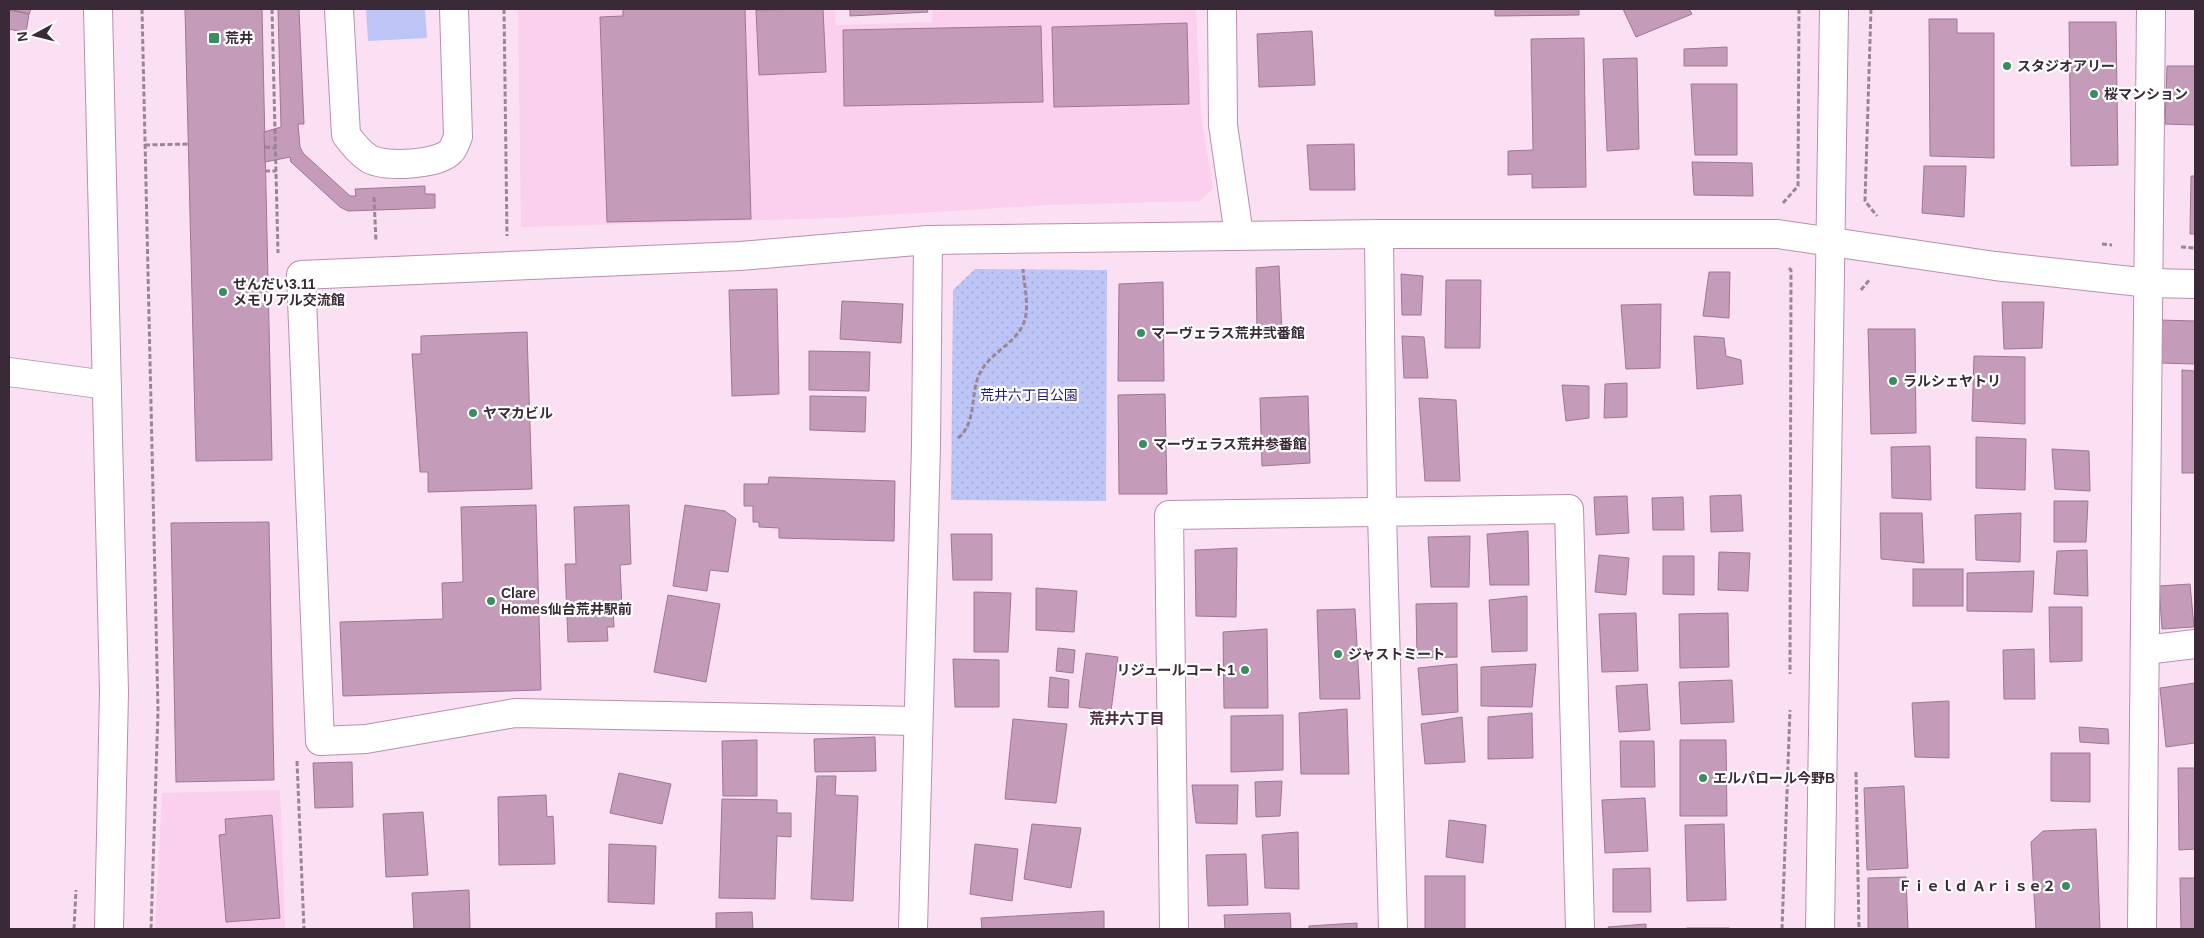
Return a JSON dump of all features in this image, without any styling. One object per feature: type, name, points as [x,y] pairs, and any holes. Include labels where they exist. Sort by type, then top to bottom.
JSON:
[{"type":"street","points":[[98,9],[114,692],[108,929]]},
{"type":"street","points":[[339,9],[346,135],[355,148],[369,160],[392,164],[435,160],[451,152],[458,137],[454,9]]},
{"type":"street","points":[[1222,9],[1223,125],[1239,235]]},
{"type":"street","points":[[1820,929],[1834,9]]},
{"type":"street","points":[[2142,929],[2151,9]]},
{"type":"street","points":[[1379,234],[1382,512],[1393,929]]},
{"type":"street","points":[[918,721],[515,714],[366,739],[320,740],[301,274],[740,256],[928,240],[1379,234],[1778,234],[1995,266],[2149,284],[2195,284]]},
{"type":"street","points":[[913,929],[926,446],[928,240]]},
{"type":"street","points":[[9,372],[107,385]]},
{"type":"street","points":[[1174,929],[1168,515],[1570,509],[1580,929]]},
{"type":"street","points":[[2145,650],[2195,644]]},
{"type":"path","points":[[142,9],[158,711],[151,929]]},
{"type":"path","points":[[1780,207],[1798,186],[1799,9]]},
{"type":"path","points":[[1871,9],[1865,201],[1879,220]]},
{"type":"path","points":[[145,145],[188,144]]},
{"type":"path","points":[[265,147],[275,148]]},
{"type":"path","points":[[265,171],[276,171]]},
{"type":"path","points":[[374,197],[377,247]]},
{"type":"path","points":[[926,446],[958,438],[966,430],[980,371],[1012,339],[1025,319],[1022,239]]},
{"type":"path","points":[[2093,244],[2112,245]]},
{"type":"path","points":[[2181,247],[2195,248]]},
{"type":"path","points":[[1784,264],[1791,270],[1790,677]]},
{"type":"path","points":[[1858,292],[1872,278]]},
{"type":"path","points":[[1782,929],[1790,706]]},
{"type":"path","points":[[1856,771],[1859,929]]},
{"type":"shaded area","points":[[518,9],[835,9],[836,25],[932,22],[932,9],[1196,9],[1201,115],[1213,189],[1199,201],[1047,205],[836,218],[521,227]]},
{"type":"shaded area","points":[[280,790],[285,929],[155,929],[162,793]]},
{"type":"green space","points":[[366,9],[425,9],[427,38],[368,41]]},
{"type":"green space","name":"荒井六丁目公園","points":[[975,269],[1107,270],[1106,501],[951,500],[953,290]]},
{"type":"building","points":[[9,9],[31,9],[29,14]]},
{"type":"building","name":"荒井","points":[[185,9],[262,9],[272,460],[196,461]]},
{"type":"building","points":[[278,9],[299,9],[304,124],[298,124],[300,147],[303,153],[350,196],[356,196],[355,189],[425,186],[425,194],[435,194],[435,208],[348,211],[340,207],[291,162],[290,157],[265,162],[264,132],[281,127]]},
{"type":"building","points":[[623,9],[745,9],[751,219],[607,222],[600,17],[623,16]]},
{"type":"building","points":[[823,9],[826,72],[759,75],[756,10]]},
{"type":"building","points":[[850,9],[927,9],[928,12],[850,16]]},
{"type":"building","points":[[1495,9],[1579,9],[1579,15],[1495,16]]},
{"type":"building","points":[[1623,9],[1689,9],[1692,14],[1636,37]]},
{"type":"building","points":[[9,10],[29,14],[26,33],[9,29]]},
{"type":"building","points":[[1929,19],[1957,19],[1957,33],[1994,33],[1994,158],[1930,156]]},
{"type":"building","name":"桜マンション","points":[[2069,22],[2116,22],[2118,165],[2071,166]]},
{"type":"building","points":[[1187,23],[1189,104],[1054,107],[1052,27]]},
{"type":"building","points":[[1041,26],[1043,102],[844,106],[843,30]]},
{"type":"building","points":[[1312,31],[1315,85],[1259,87],[1257,34]]},
{"type":"building","points":[[1584,38],[1586,187],[1532,188],[1532,174],[1508,175],[1508,151],[1533,150],[1531,39]]},
{"type":"building","points":[[1727,47],[1727,66],[1684,66],[1684,49]]},
{"type":"building","points":[[1637,58],[1639,149],[1607,151],[1603,59]]},
{"type":"building","points":[[2167,66],[2195,66],[2195,125],[2165,124]]},
{"type":"building","points":[[1691,84],[1737,84],[1737,155],[1695,155]]},
{"type":"building","points":[[1354,144],[1355,190],[1310,190],[1307,145]]},
{"type":"building","points":[[1692,162],[1752,163],[1753,196],[1694,195]]},
{"type":"building","points":[[1924,166],[1966,166],[1964,217],[1922,213]]},
{"type":"building","points":[[2191,176],[2195,176],[2195,234],[2190,234]]},
{"type":"building","points":[[1279,266],[1282,333],[1257,332],[1256,268]]},
{"type":"building","points":[[1709,272],[1730,272],[1729,318],[1703,316]]},
{"type":"building","points":[[1401,274],[1423,276],[1421,315],[1402,315]]},
{"type":"building","points":[[1446,280],[1481,280],[1480,348],[1445,348]]},
{"type":"building","name":"マーヴェラス荒井弐番館","points":[[1163,282],[1164,381],[1118,381],[1119,284]]},
{"type":"building","points":[[777,289],[779,394],[732,396],[729,290]]},
{"type":"building","points":[[842,301],[903,304],[901,343],[840,339]]},
{"type":"building","points":[[2002,302],[2044,302],[2042,348],[2004,349]]},
{"type":"building","points":[[1661,304],[1660,368],[1626,369],[1621,305]]},
{"type":"building","points":[[2160,320],[2195,321],[2195,364],[2160,363]]},
{"type":"building","name":"ラルシェヤトリ","points":[[1868,329],[1915,329],[1916,433],[1871,434]]},
{"type":"building","name":"ヤマカビル","points":[[527,332],[532,489],[428,492],[428,472],[420,472],[412,354],[421,354],[421,336]]},
{"type":"building","points":[[1402,336],[1424,337],[1428,378],[1404,378]]},
{"type":"building","points":[[1694,336],[1724,338],[1726,356],[1741,360],[1743,384],[1697,389]]},
{"type":"building","points":[[809,351],[870,352],[869,391],[809,390]]},
{"type":"building","points":[[1974,356],[2025,357],[2025,424],[1972,421]]},
{"type":"building","points":[[2182,370],[2195,371],[2195,473],[2182,473]]},
{"type":"building","points":[[1627,383],[1627,417],[1604,418],[1605,384]]},
{"type":"building","points":[[1562,385],[1589,386],[1589,418],[1566,421]]},
{"type":"building","name":"マーヴェラス荒井参番館","points":[[1165,394],[1167,494],[1119,494],[1118,395]]},
{"type":"building","points":[[810,396],[866,397],[865,432],[810,430]]},
{"type":"building","points":[[1308,396],[1310,463],[1262,466],[1260,398]]},
{"type":"building","points":[[1419,398],[1456,400],[1460,481],[1425,481]]},
{"type":"building","points":[[1976,437],[2026,439],[2025,490],[1976,488]]},
{"type":"building","points":[[1930,446],[1931,500],[1892,498],[1891,447]]},
{"type":"building","points":[[2052,449],[2089,451],[2090,491],[2055,489]]},
{"type":"building","points":[[769,477],[895,481],[894,541],[779,538],[779,528],[759,527],[759,522],[753,522],[753,506],[744,506],[744,484],[768,484]]},
{"type":"building","points":[[1741,495],[1743,531],[1711,532],[1710,496]]},
{"type":"building","points":[[1627,496],[1629,533],[1596,535],[1594,497]]},
{"type":"building","points":[[1683,497],[1684,530],[1653,530],[1652,498]]},
{"type":"building","points":[[2054,501],[2088,501],[2086,542],[2054,542]]},
{"type":"building","name":"Clare Homes仙台荒井駅前","points":[[536,505],[541,690],[343,696],[340,622],[443,619],[442,583],[463,582],[461,507]]},
{"type":"building","points":[[629,505],[631,564],[620,565],[622,608],[613,609],[614,627],[607,627],[608,641],[568,642],[565,564],[576,564],[574,507]]},
{"type":"building","points":[[685,505],[725,511],[736,519],[728,572],[710,570],[707,591],[673,586]]},
{"type":"building","points":[[1880,513],[1922,513],[1924,563],[1881,559]]},
{"type":"building","points":[[2021,513],[2020,562],[1976,560],[1975,515]]},
{"type":"building","points":[[269,522],[274,780],[176,782],[171,523]]},
{"type":"building","points":[[1528,531],[1529,585],[1490,585],[1487,534]]},
{"type":"building","points":[[951,534],[992,534],[992,580],[953,580]]},
{"type":"building","points":[[1470,536],[1469,587],[1431,587],[1428,537]]},
{"type":"building","points":[[1237,548],[1236,617],[1196,616],[1195,550]]},
{"type":"building","points":[[2087,550],[2088,596],[2054,594],[2057,551]]},
{"type":"building","points":[[1719,552],[1750,553],[1748,591],[1718,590]]},
{"type":"building","points":[[1599,555],[1629,558],[1626,595],[1595,592]]},
{"type":"building","points":[[1663,556],[1694,556],[1694,595],[1663,594]]},
{"type":"building","points":[[1913,569],[1963,569],[1963,606],[1913,606]]},
{"type":"building","points":[[2034,571],[2032,612],[1967,611],[1967,573]]},
{"type":"building","points":[[2190,584],[2194,627],[2162,629],[2159,586]]},
{"type":"building","points":[[1036,588],[1077,591],[1074,632],[1036,630]]},
{"type":"building","points":[[974,592],[1011,593],[1008,652],[974,652]]},
{"type":"building","points":[[668,595],[720,604],[706,682],[654,672]]},
{"type":"building","points":[[1527,596],[1527,651],[1492,652],[1489,600]]},
{"type":"building","points":[[1457,603],[1457,657],[1417,658],[1416,604]]},
{"type":"building","points":[[2049,607],[2082,607],[2082,661],[2050,662]]},
{"type":"building","name":"ジャストミート","points":[[1355,609],[1360,699],[1320,699],[1317,610]]},
{"type":"building","points":[[1636,613],[1638,671],[1602,672],[1599,614]]},
{"type":"building","points":[[1728,613],[1729,667],[1680,668],[1679,614]]},
{"type":"building","name":"リジュールコート1","points":[[1267,629],[1268,708],[1224,708],[1223,632]]},
{"type":"building","points":[[1058,648],[1075,650],[1073,673],[1056,671]]},
{"type":"building","points":[[2034,649],[2035,699],[2004,699],[2003,650]]},
{"type":"building","points":[[1086,653],[1118,657],[1111,711],[1079,707]]},
{"type":"building","points":[[953,659],[999,660],[999,707],[955,707]]},
{"type":"building","points":[[1457,664],[1458,712],[1422,715],[1418,668]]},
{"type":"building","points":[[1536,664],[1532,707],[1481,706],[1481,667]]},
{"type":"building","points":[[1050,677],[1069,680],[1068,708],[1048,707]]},
{"type":"building","points":[[1732,680],[1734,722],[1681,724],[1679,682]]},
{"type":"building","points":[[2195,683],[2195,743],[2166,747],[2160,688]]},
{"type":"building","points":[[1647,684],[1650,730],[1619,732],[1616,686]]},
{"type":"building","points":[[1949,701],[1949,758],[1915,757],[1912,703]]},
{"type":"building","points":[[1347,709],[1349,774],[1301,774],[1299,713]]},
{"type":"building","points":[[1532,713],[1533,758],[1488,759],[1488,717]]},
{"type":"building","points":[[1283,715],[1283,770],[1231,772],[1231,716]]},
{"type":"building","points":[[1462,717],[1465,762],[1425,764],[1421,724]]},
{"type":"building","points":[[1013,719],[1067,724],[1056,803],[1005,799]]},
{"type":"building","points":[[2079,727],[2108,729],[2109,744],[2080,742]]},
{"type":"building","points":[[875,737],[876,771],[815,772],[814,739]]},
{"type":"building","points":[[757,740],[757,796],[723,796],[722,741]]},
{"type":"building","name":"エルパロール今野B","points":[[1680,740],[1726,740],[1727,816],[1680,816]]},
{"type":"building","points":[[1620,741],[1654,741],[1655,787],[1621,787]]},
{"type":"building","points":[[2051,753],[2090,753],[2090,802],[2051,801]]},
{"type":"building","points":[[352,762],[353,807],[315,808],[313,763]]},
{"type":"building","points":[[2178,768],[2195,768],[2195,849],[2179,850]]},
{"type":"building","points":[[619,773],[671,784],[662,824],[610,813]]},
{"type":"building","points":[[817,776],[836,776],[835,795],[858,796],[853,901],[811,899]]},
{"type":"building","points":[[1282,781],[1280,816],[1256,817],[1255,782]]},
{"type":"building","points":[[1192,785],[1238,785],[1237,824],[1196,823]]},
{"type":"building","points":[[1904,786],[1908,868],[1867,870],[1864,788]]},
{"type":"building","points":[[546,795],[547,817],[553,816],[555,864],[499,865],[498,797]]},
{"type":"building","points":[[1645,798],[1648,851],[1605,853],[1602,800]]},
{"type":"building","points":[[722,799],[777,800],[777,813],[791,813],[791,837],[777,836],[775,899],[719,898]]},
{"type":"building","points":[[423,812],[428,875],[386,877],[383,814]]},
{"type":"building","points":[[272,815],[280,918],[226,922],[219,835],[226,834],[225,819]]},
{"type":"building","points":[[1449,820],[1486,825],[1483,863],[1446,857]]},
{"type":"building","points":[[1032,824],[1081,828],[1071,888],[1024,879]]},
{"type":"building","points":[[1724,824],[1726,900],[1687,901],[1685,825]]},
{"type":"building","name":"Ｆｉｅｌｄ Ａｒｉｓｅ２","points":[[2096,829],[2100,929],[2036,929],[2031,842],[2043,831]]},
{"type":"building","points":[[1298,832],[1299,889],[1265,888],[1262,835]]},
{"type":"building","points":[[609,844],[656,846],[654,904],[608,902]]},
{"type":"building","points":[[975,844],[1018,849],[1012,901],[970,894]]},
{"type":"building","points":[[1246,854],[1248,905],[1208,906],[1206,855]]},
{"type":"building","points":[[1650,868],[1651,912],[1613,912],[1613,869]]},
{"type":"building","points":[[1425,876],[1465,876],[1465,929],[1425,929]]},
{"type":"building","points":[[1906,877],[1908,929],[1868,929],[1868,878]]},
{"type":"building","points":[[2180,878],[2195,878],[2195,929],[2181,929]]},
{"type":"building","points":[[469,890],[470,929],[414,929],[412,893]]},
{"type":"building","points":[[1104,911],[1104,929],[982,929],[981,918]]},
{"type":"building","points":[[752,912],[753,929],[716,929],[716,913]]},
{"type":"building","points":[[1290,913],[1291,929],[1225,929],[1224,915]]},
{"type":"building","points":[[1357,923],[1357,929],[1309,929],[1309,926]]},
{"type":"building","points":[[1646,924],[1646,929],[1609,929],[1608,927]]},
{"type":"building","points":[[1729,928],[1729,929],[1687,929]]},
{"type":"place","name":"荒井","points":[[214,38]]},
{"type":"place","name":"スタジオアリー","points":[[2007,66]]},
{"type":"place","name":"桜マンション","points":[[2094,94]]},
{"type":"place","name":"せんだい3.11 メモリアル交流館","points":[[223,292]]},
{"type":"place","name":"マーヴェラス荒井弐番館","points":[[1141,333]]},
{"type":"place","name":"ラルシェヤトリ","points":[[1893,381]]},
{"type":"place","name":"ヤマカビル","points":[[473,413]]},
{"type":"place","name":"マーヴェラス荒井参番館","points":[[1143,444]]},
{"type":"place","name":"Clare Homes仙台荒井駅前","points":[[491,601]]},
{"type":"place","name":"ジャストミート","points":[[1338,654]]},
{"type":"place","name":"リジュールコート1","points":[[1245,670]]},
{"type":"place","name":"エルパロール今野B","points":[[1703,778]]},
{"type":"place","name":"Ｆｉｅｌｄ Ａｒｉｓｅ２","points":[[2066,886]]},
{"type":"district","name":"荒井六丁目","points":[[1127,719]]}]
